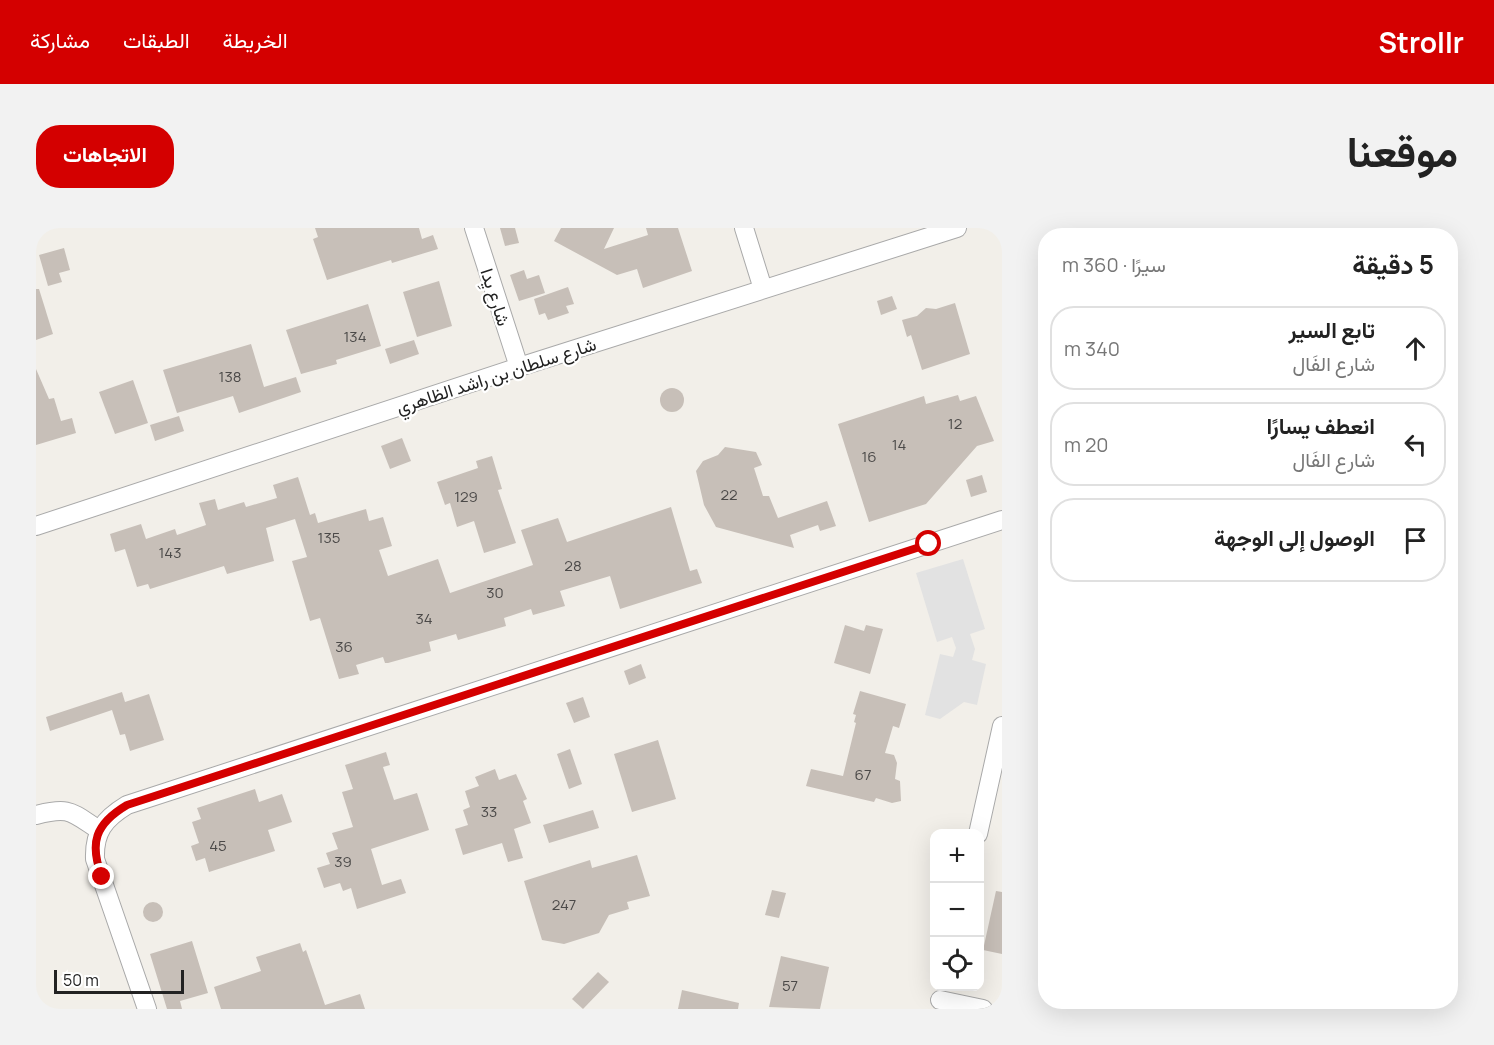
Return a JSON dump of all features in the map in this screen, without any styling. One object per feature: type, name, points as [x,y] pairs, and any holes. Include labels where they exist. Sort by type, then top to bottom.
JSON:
[{"type":"street","name":"شارع يِدا","points":[[474,228],[519,367]]},
{"type":"street","points":[[744,228],[763,289]]},
{"type":"street","name":"شارع سلطان بن راشد الظاهري","points":[[36,525],[519,367],[957,228]]},
{"type":"street","points":[[147,1009],[95,859],[99,830],[110,815],[127,805],[1002,520]]},
{"type":"street","points":[[979,829],[1002,726]]},
{"type":"street","points":[[36,815],[66,810],[99,830]]},
{"type":"street","points":[[940,998],[983,1009]]},
{"type":"shaded area","points":[[963,559],[985,629],[970,634],[975,649],[972,660],[986,664],[977,705],[964,702],[940,719],[925,715],[940,654],[953,657],[956,648],[952,637],[937,642],[916,573]]},
{"type":"building","points":[[315,228],[419,228],[422,239],[433,235],[438,249],[392,263],[391,260],[327,280],[313,239],[318,237]]},
{"type":"building","points":[[500,228],[515,228],[519,243],[505,246]]},
{"type":"building","points":[[561,228],[614,228],[604,249],[648,235],[646,228],[678,228],[692,271],[643,288],[637,269],[617,275],[554,241]]},
{"type":"building","points":[[64,248],[70,270],[59,273],[62,282],[48,286],[39,255]]},
{"type":"building","points":[[524,270],[527,279],[539,275],[545,293],[519,301],[510,275]]},
{"type":"building","points":[[439,281],[452,326],[417,337],[403,292]]},
{"type":"building","points":[[568,287],[574,304],[566,306],[569,313],[548,320],[545,313],[539,315],[534,299]]},
{"type":"building","points":[[36,289],[39,289],[53,334],[36,340]]},
{"type":"building","points":[[892,296],[897,309],[881,315],[877,301]]},
{"type":"building","points":[[955,303],[970,354],[922,370],[911,335],[907,337],[902,320],[917,316],[926,308],[936,309]]},
{"type":"building","points":[[368,304],[381,346],[336,360],[337,364],[301,374],[286,330]]},
{"type":"building","points":[[414,340],[419,354],[390,364],[385,349]]},
{"type":"building","points":[[251,344],[264,387],[296,377],[301,392],[239,413],[233,396],[177,413],[163,370]]},
{"type":"building","points":[[36,369],[49,399],[54,398],[61,421],[72,418],[76,433],[36,445]]},
{"type":"building","points":[[133,380],[148,423],[115,434],[99,392]]},
{"type":"building","points":[[672,388],[681,391],[684,400],[681,409],[672,412],[663,409],[660,400],[663,391]]},
{"type":"building","points":[[958,395],[960,401],[976,396],[994,441],[977,446],[926,504],[869,522],[838,424],[924,396],[926,404]]},
{"type":"building","points":[[179,416],[184,431],[155,441],[150,425]]},
{"type":"building","points":[[402,438],[411,461],[390,469],[381,446]]},
{"type":"building","points":[[725,447],[756,452],[762,465],[754,468],[763,496],[769,496],[778,518],[827,501],[836,526],[820,531],[818,525],[790,535],[794,548],[716,527],[704,505],[696,471],[703,461],[718,455]]},
{"type":"building","points":[[492,456],[502,489],[498,490],[516,543],[484,553],[474,521],[457,527],[450,503],[445,505],[437,482],[478,468],[476,461]]},
{"type":"building","points":[[982,475],[987,492],[971,497],[966,480]]},
{"type":"building","points":[[298,477],[310,515],[315,513],[318,523],[366,509],[369,521],[383,517],[392,546],[379,550],[388,576],[438,559],[450,593],[533,565],[521,530],[558,518],[567,542],[671,507],[690,571],[697,569],[702,583],[620,609],[610,576],[560,591],[565,606],[533,615],[531,609],[504,618],[506,626],[458,640],[456,634],[429,642],[431,651],[388,663],[385,663],[383,657],[356,665],[359,674],[339,679],[320,618],[310,621],[292,561],[307,557],[295,519],[266,528],[274,561],[227,574],[224,566],[150,589],[148,584],[137,587],[125,549],[115,552],[110,534],[141,524],[146,539],[175,529],[177,535],[206,525],[199,503],[215,499],[218,510],[244,502],[246,507],[277,498],[273,485]]},
{"type":"building","points":[[845,625],[864,631],[866,625],[883,629],[870,674],[834,663]]},
{"type":"building","points":[[641,664],[646,678],[629,685],[624,671]]},
{"type":"building","points":[[860,691],[906,704],[899,728],[893,726],[885,753],[894,755],[897,763],[895,779],[900,781],[901,801],[892,803],[876,798],[874,802],[806,786],[811,769],[843,776],[856,723],[854,722],[856,715],[853,714]]},
{"type":"building","points":[[122,692],[125,702],[149,694],[164,740],[130,751],[125,734],[120,735],[112,710],[50,731],[46,717]]},
{"type":"building","points":[[583,697],[590,717],[574,723],[566,703]]},
{"type":"building","points":[[658,740],[676,799],[632,812],[614,754]]},
{"type":"building","points":[[570,749],[582,784],[569,789],[557,754]]},
{"type":"building","points":[[386,752],[390,765],[383,767],[394,800],[417,793],[429,830],[371,849],[382,885],[401,879],[406,893],[357,909],[351,888],[343,891],[340,883],[324,888],[317,868],[330,864],[326,853],[338,849],[332,833],[353,827],[342,792],[353,789],[345,765]]},
{"type":"building","points":[[495,769],[499,780],[516,774],[527,799],[523,801],[531,823],[514,829],[523,858],[508,862],[502,843],[463,855],[455,829],[468,825],[463,810],[470,807],[465,791],[479,786],[475,777]]},
{"type":"building","points":[[255,789],[259,802],[282,794],[292,822],[268,830],[275,851],[209,872],[205,858],[196,861],[191,846],[199,843],[192,822],[201,819],[197,808]]},
{"type":"building","points":[[593,810],[599,828],[549,843],[543,825]]},
{"type":"building","points":[[637,855],[650,896],[627,902],[629,909],[609,915],[599,933],[564,944],[542,940],[524,881],[590,860],[592,868]]},
{"type":"building","points":[[772,890],[786,893],[779,918],[765,915]]},
{"type":"building","points":[[996,891],[1002,892],[1002,954],[984,950]]},
{"type":"building","points":[[149,902],[157,902],[163,908],[163,916],[157,922],[149,922],[143,916],[143,908]]},
{"type":"building","points":[[192,941],[208,993],[180,1001],[182,1009],[167,1009],[150,954]]},
{"type":"building","points":[[300,943],[303,952],[306,950],[325,1005],[360,994],[365,1009],[221,1009],[214,987],[261,971],[256,957]]},
{"type":"building","points":[[781,956],[829,967],[820,1009],[769,1007]]},
{"type":"building","points":[[598,972],[609,982],[583,1009],[572,999]]},
{"type":"building","points":[[682,990],[739,1003],[738,1009],[678,1009]]},
{"type":"route","points":[[102,877],[95,859],[99,830],[110,815],[127,805],[929,544]]}]
